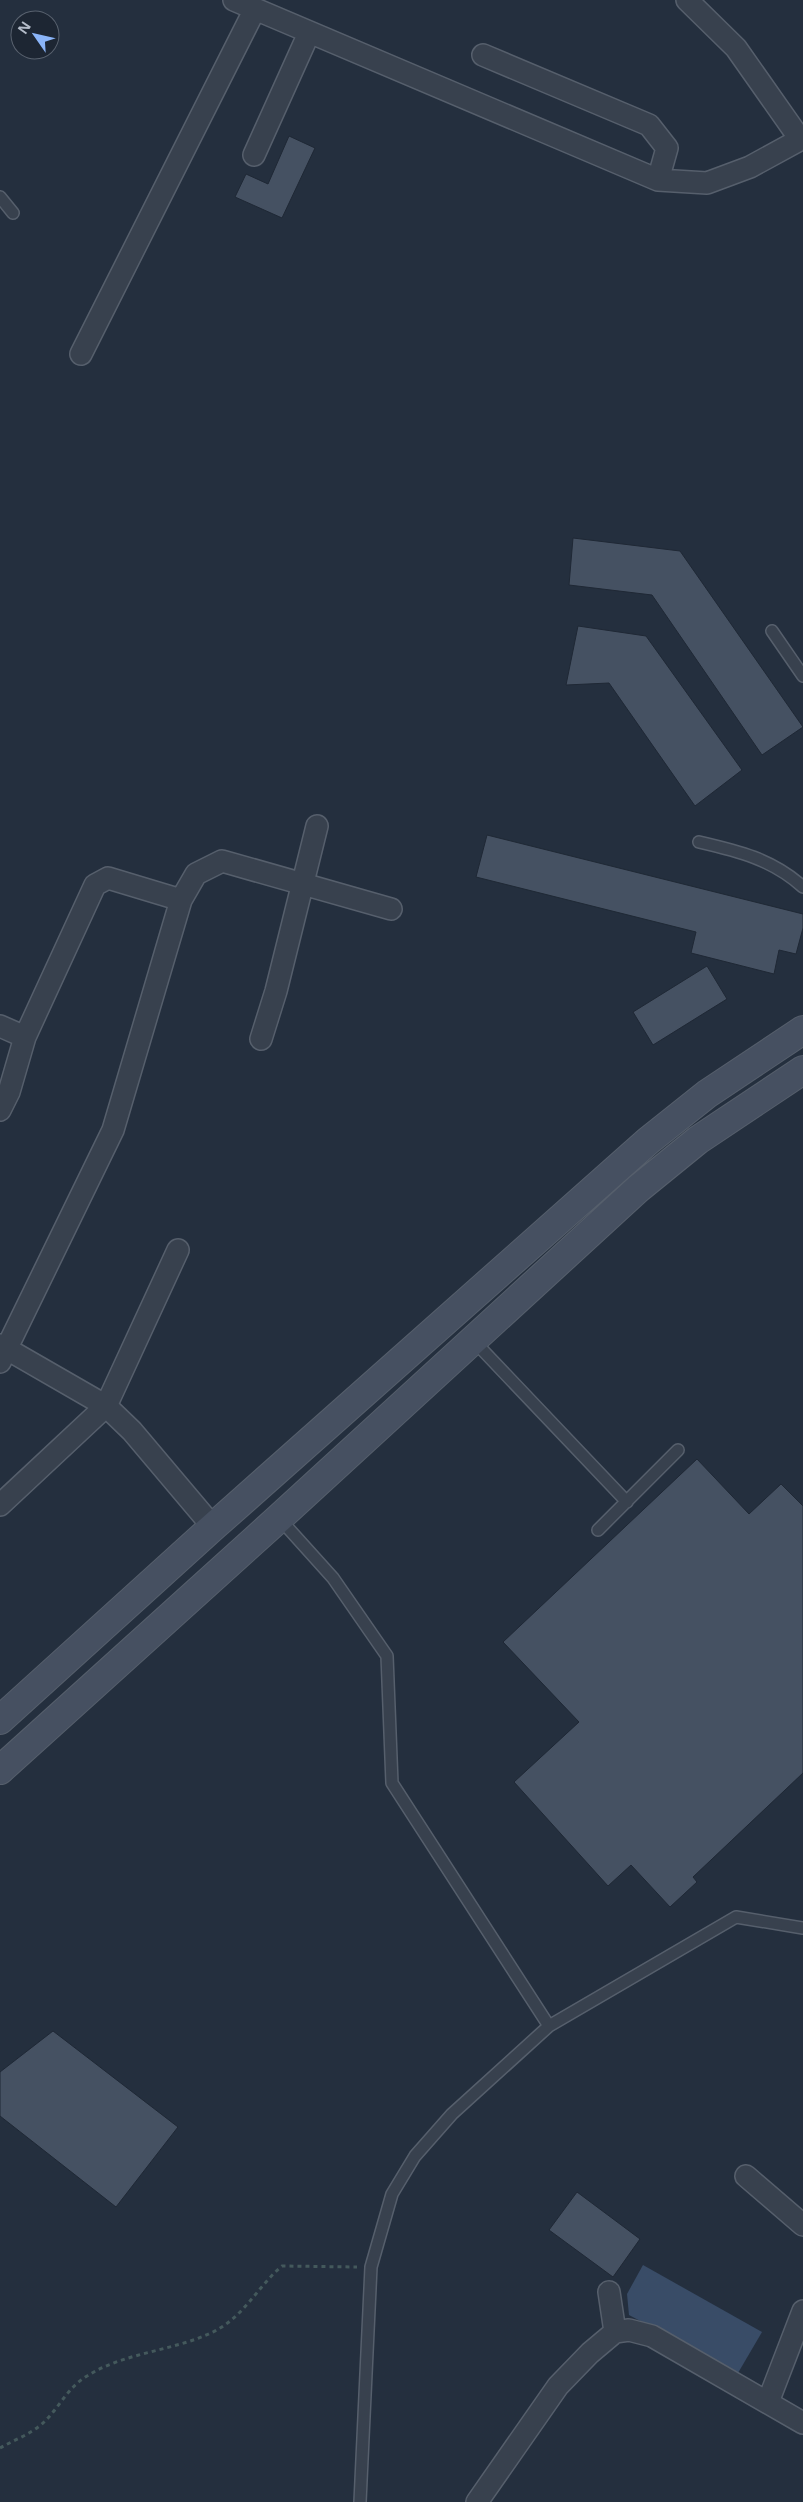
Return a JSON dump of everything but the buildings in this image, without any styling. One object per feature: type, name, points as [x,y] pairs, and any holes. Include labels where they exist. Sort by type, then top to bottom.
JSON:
[{"type":"main road","points":[[0,1720],[213,1527],[648,1141],[707,1094],[803,1030]]},
{"type":"main road","points":[[0,1770],[654,1175],[705,1135],[803,1070]]},
{"type":"street","points":[[234,0],[658,180],[707,183],[750,167],[801,139],[736,48],[687,0]]},
{"type":"street","points":[[81,354],[255,9]]},
{"type":"street","points":[[254,155],[309,33]]},
{"type":"street","points":[[482,55],[649,125],[667,148],[658,180]]},
{"type":"street","points":[[261,1040],[276,991],[317,826]]},
{"type":"street","points":[[213,1527],[132,1432],[106,1406],[2,1352],[112,1130],[181,900],[196,874],[222,861],[390,909]]},
{"type":"street","points":[[0,1110],[9,1092],[25,1037],[95,885],[108,878],[181,900]]},
{"type":"street","points":[[0,1026],[25,1037]]},
{"type":"street","points":[[0,1505],[106,1406],[178,1250]]},
{"type":"street","points":[[746,2176],[803,2225]]},
{"type":"street","points":[[609,2292],[615,2332]]},
{"type":"street","points":[[768,2402],[803,2311]]},
{"type":"street","points":[[477,2502],[558,2386],[615,2332],[629,2330],[652,2336],[803,2423]]},
{"type":"lane","points":[[0,197],[13,213]]},
{"type":"lane","points":[[772,631],[803,676]]},
{"type":"lane","points":[[699,842],[747,852],[793,878],[803,887]]},
{"type":"lane","points":[[473,1340],[627,1502]]},
{"type":"lane","points":[[598,1530],[678,1450]]},
{"type":"lane","points":[[279,1518],[333,1578],[387,1656],[392,1783],[549,2026]]},
{"type":"lane","points":[[360,2502],[371,2267],[392,2194],[415,2156],[452,2114],[549,2026],[736,1917],[803,1928]]},
{"type":"path","points":[[0,2448],[42,2423],[74,2386],[88,2375],[109,2365],[213,2332],[246,2307],[282,2266],[371,2267]]},
{"type":"water","points":[[643,2265],[762,2332],[738,2373],[629,2315],[627,2294]]}]
